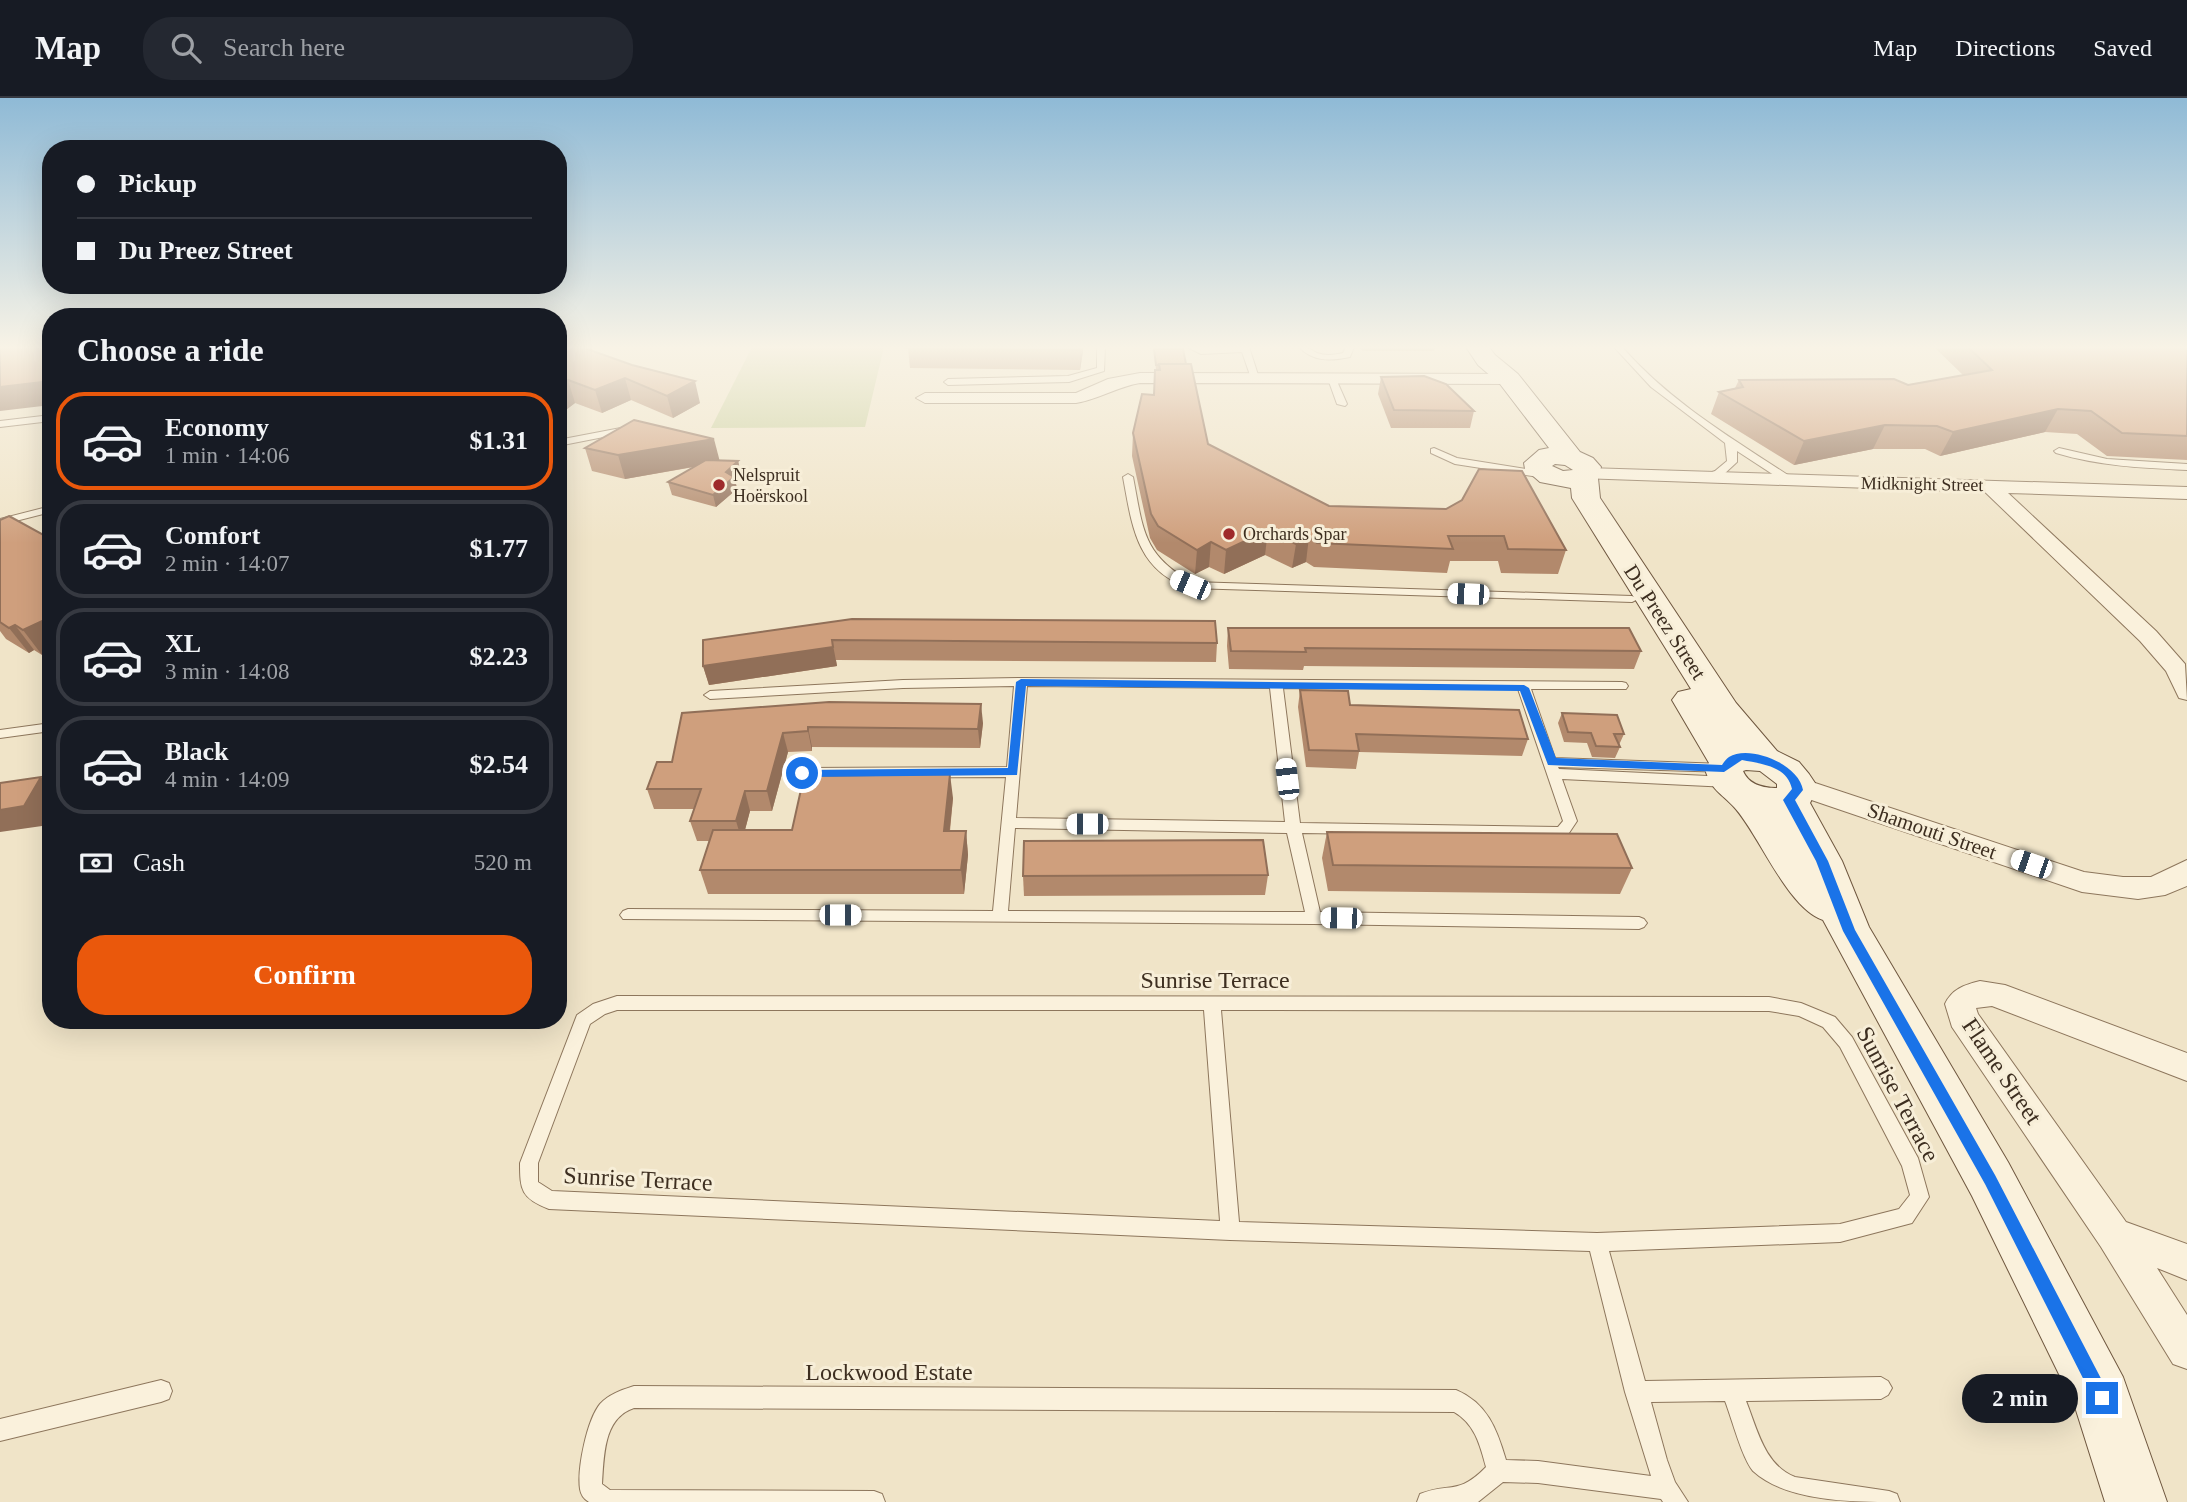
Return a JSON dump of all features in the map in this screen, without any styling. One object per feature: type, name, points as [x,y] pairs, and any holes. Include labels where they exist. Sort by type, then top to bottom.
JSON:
[{"type":"street","name":"Du Preez Street","points":[[1523,413],[1586,498],[1723,711],[1738,774]]},
{"type":"street","name":"Du Preez Street","points":[[1563,469],[1572,497],[1789,860],[1849,931]]},
{"type":"street","name":"Midknight Street","points":[[1563,469],[1656,479],[1989,486],[2187,494]]},
{"type":"street","points":[[1989,486],[2148,636],[2177,669],[2187,693]]},
{"type":"street","points":[[1738,774],[1769,802],[1793,793]]},
{"type":"street","name":"Du Preez Street","points":[[1793,793],[1849,931],[1990,1180],[2102,1398],[2136,1502]]},
{"type":"street","name":"Shamouti Street","points":[[1793,793],[2082,882],[2114,888],[2153,887],[2178,880],[2187,870]]},
{"type":"street","name":"Flame Street","points":[[2114,1235],[1963,1018],[1960,1004],[1968,996],[1981,992],[1994,994],[2187,1067]]},
{"type":"street","points":[[2114,1235],[2187,1262]]},
{"type":"street","points":[[2114,1235],[2187,1350]]},
{"type":"lane","points":[[1691,413],[1790,481]]},
{"type":"lane","points":[[0,424],[42,419]]},
{"type":"lane","points":[[567,441],[626,430]]},
{"type":"lane","points":[[1702,480],[1719,473],[1732,462],[1729,440]]},
{"type":"lane","points":[[1433,451],[1465,462],[1563,469]]},
{"type":"lane","points":[[2059,451],[2089,460],[2126,465],[2187,467]]},
{"type":"lane","points":[[1465,462],[1563,469]]},
{"type":"lane","points":[[1128,477],[1140,537],[1148,556],[1165,573],[1190,585],[1632,599]]},
{"type":"lane","points":[[0,522],[42,511]]},
{"type":"lane","points":[[1000,916],[1021,682]]},
{"type":"lane","points":[[710,695],[903,684],[1021,682],[1622,687]]},
{"type":"lane","points":[[1276,684],[1293,826],[1314,918]]},
{"type":"lane","points":[[1009,823],[1562,832],[1570,821],[1554,768],[1524,688]]},
{"type":"lane","points":[[0,734],[42,728]]},
{"type":"lane","points":[[1554,768],[1738,774]]},
{"type":"lane","points":[[802,773],[1013,772]]},
{"type":"lane","points":[[628,915],[1314,918],[1639,923]]},
{"type":"lane","name":"Sunrise Terrace","points":[[617,1003],[1769,1004],[1801,1010],[1829,1022],[1846,1042],[1911,1164],[1920,1197],[1905,1217],[1840,1233],[1597,1242],[1230,1231],[549,1200],[529,1186],[529,1163],[583,1020],[599,1009],[617,1003]]},
{"type":"lane","points":[[1212,1005],[1230,1231]]},
{"type":"lane","points":[[1428,1502],[1464,1499],[1480,1490],[1498,1471],[1538,1472],[1672,1495],[1636,1392],[1597,1242]]},
{"type":"lane","points":[[1636,1392],[1881,1388]]},
{"type":"lane","points":[[0,1430],[161,1391]]},
{"type":"lane","points":[[1731,1391],[1759,1462],[1779,1482],[1795,1488],[1889,1502]]},
{"type":"lane","name":"Lockwood Estate","points":[[874,1502],[607,1500],[591,1490],[591,1474],[604,1416],[618,1402],[634,1397],[1456,1401],[1468,1407],[1486,1429],[1498,1471]]},
{"type":"green space","points":[[719,413],[868,413],[865,427],[711,428]]},
{"type":"building","points":[[1138,413],[1201,413],[1208,444],[1329,506],[1446,509],[1462,500],[1479,469],[1522,471],[1566,550],[1508,549],[1504,536],[1448,536],[1453,549],[1317,543],[1309,537],[1296,544],[1268,530],[1226,550],[1211,542],[1197,550],[1158,526],[1151,514],[1133,433]]},
{"type":"building","points":[[1755,413],[2042,413],[1953,432],[1937,426],[1885,425],[1804,441]]},
{"type":"building","points":[[2093,413],[2187,413],[2187,436],[2122,433]]},
{"type":"building","points":[[634,420],[714,439],[618,455],[585,448]]},
{"type":"building","points":[[706,460],[738,461],[726,472],[734,477],[713,495],[668,482]]},
{"type":"building","points":[[9,516],[42,534],[42,621],[23,630],[15,625],[9,628],[0,622],[0,520]]},
{"type":"building","points":[[852,619],[1215,621],[1217,643],[832,640],[833,647],[703,666],[703,640]]},
{"type":"building","points":[[1228,628],[1629,628],[1641,651],[1305,648],[1306,652],[1231,651]]},
{"type":"building","points":[[1300,690],[1348,691],[1350,705],[1519,710],[1528,739],[1356,734],[1359,751],[1309,750]]},
{"type":"building","points":[[829,702],[981,704],[978,729],[808,727],[808,731],[783,733],[767,791],[745,791],[736,821],[690,821],[701,789],[647,789],[657,762],[672,762],[682,713]]},
{"type":"building","points":[[1562,713],[1617,715],[1624,734],[1614,734],[1620,747],[1596,746],[1591,733],[1568,732]]},
{"type":"building","points":[[950,774],[944,831],[966,831],[961,870],[700,870],[713,830],[792,830],[804,776]]},
{"type":"building","points":[[41,777],[24,806],[0,810],[0,783]]},
{"type":"building","points":[[1327,832],[1617,834],[1632,868],[1333,865]]},
{"type":"building","points":[[1263,840],[1268,875],[1023,876],[1024,841]]},
{"type":"place","name":"Nelspruit Hoërskool","points":[[719,485]]},
{"type":"place","name":"Orchards Spar","points":[[1229,534]]},
{"type":"route","points":[[802,773],[1013,772],[1021,682],[1524,688],[1552,762],[1724,769],[1728,763],[1742,757],[1775,763],[1785,769],[1796,783],[1797,790],[1789,800],[1822,861],[1849,931],[1990,1180],[2102,1398]]}]
